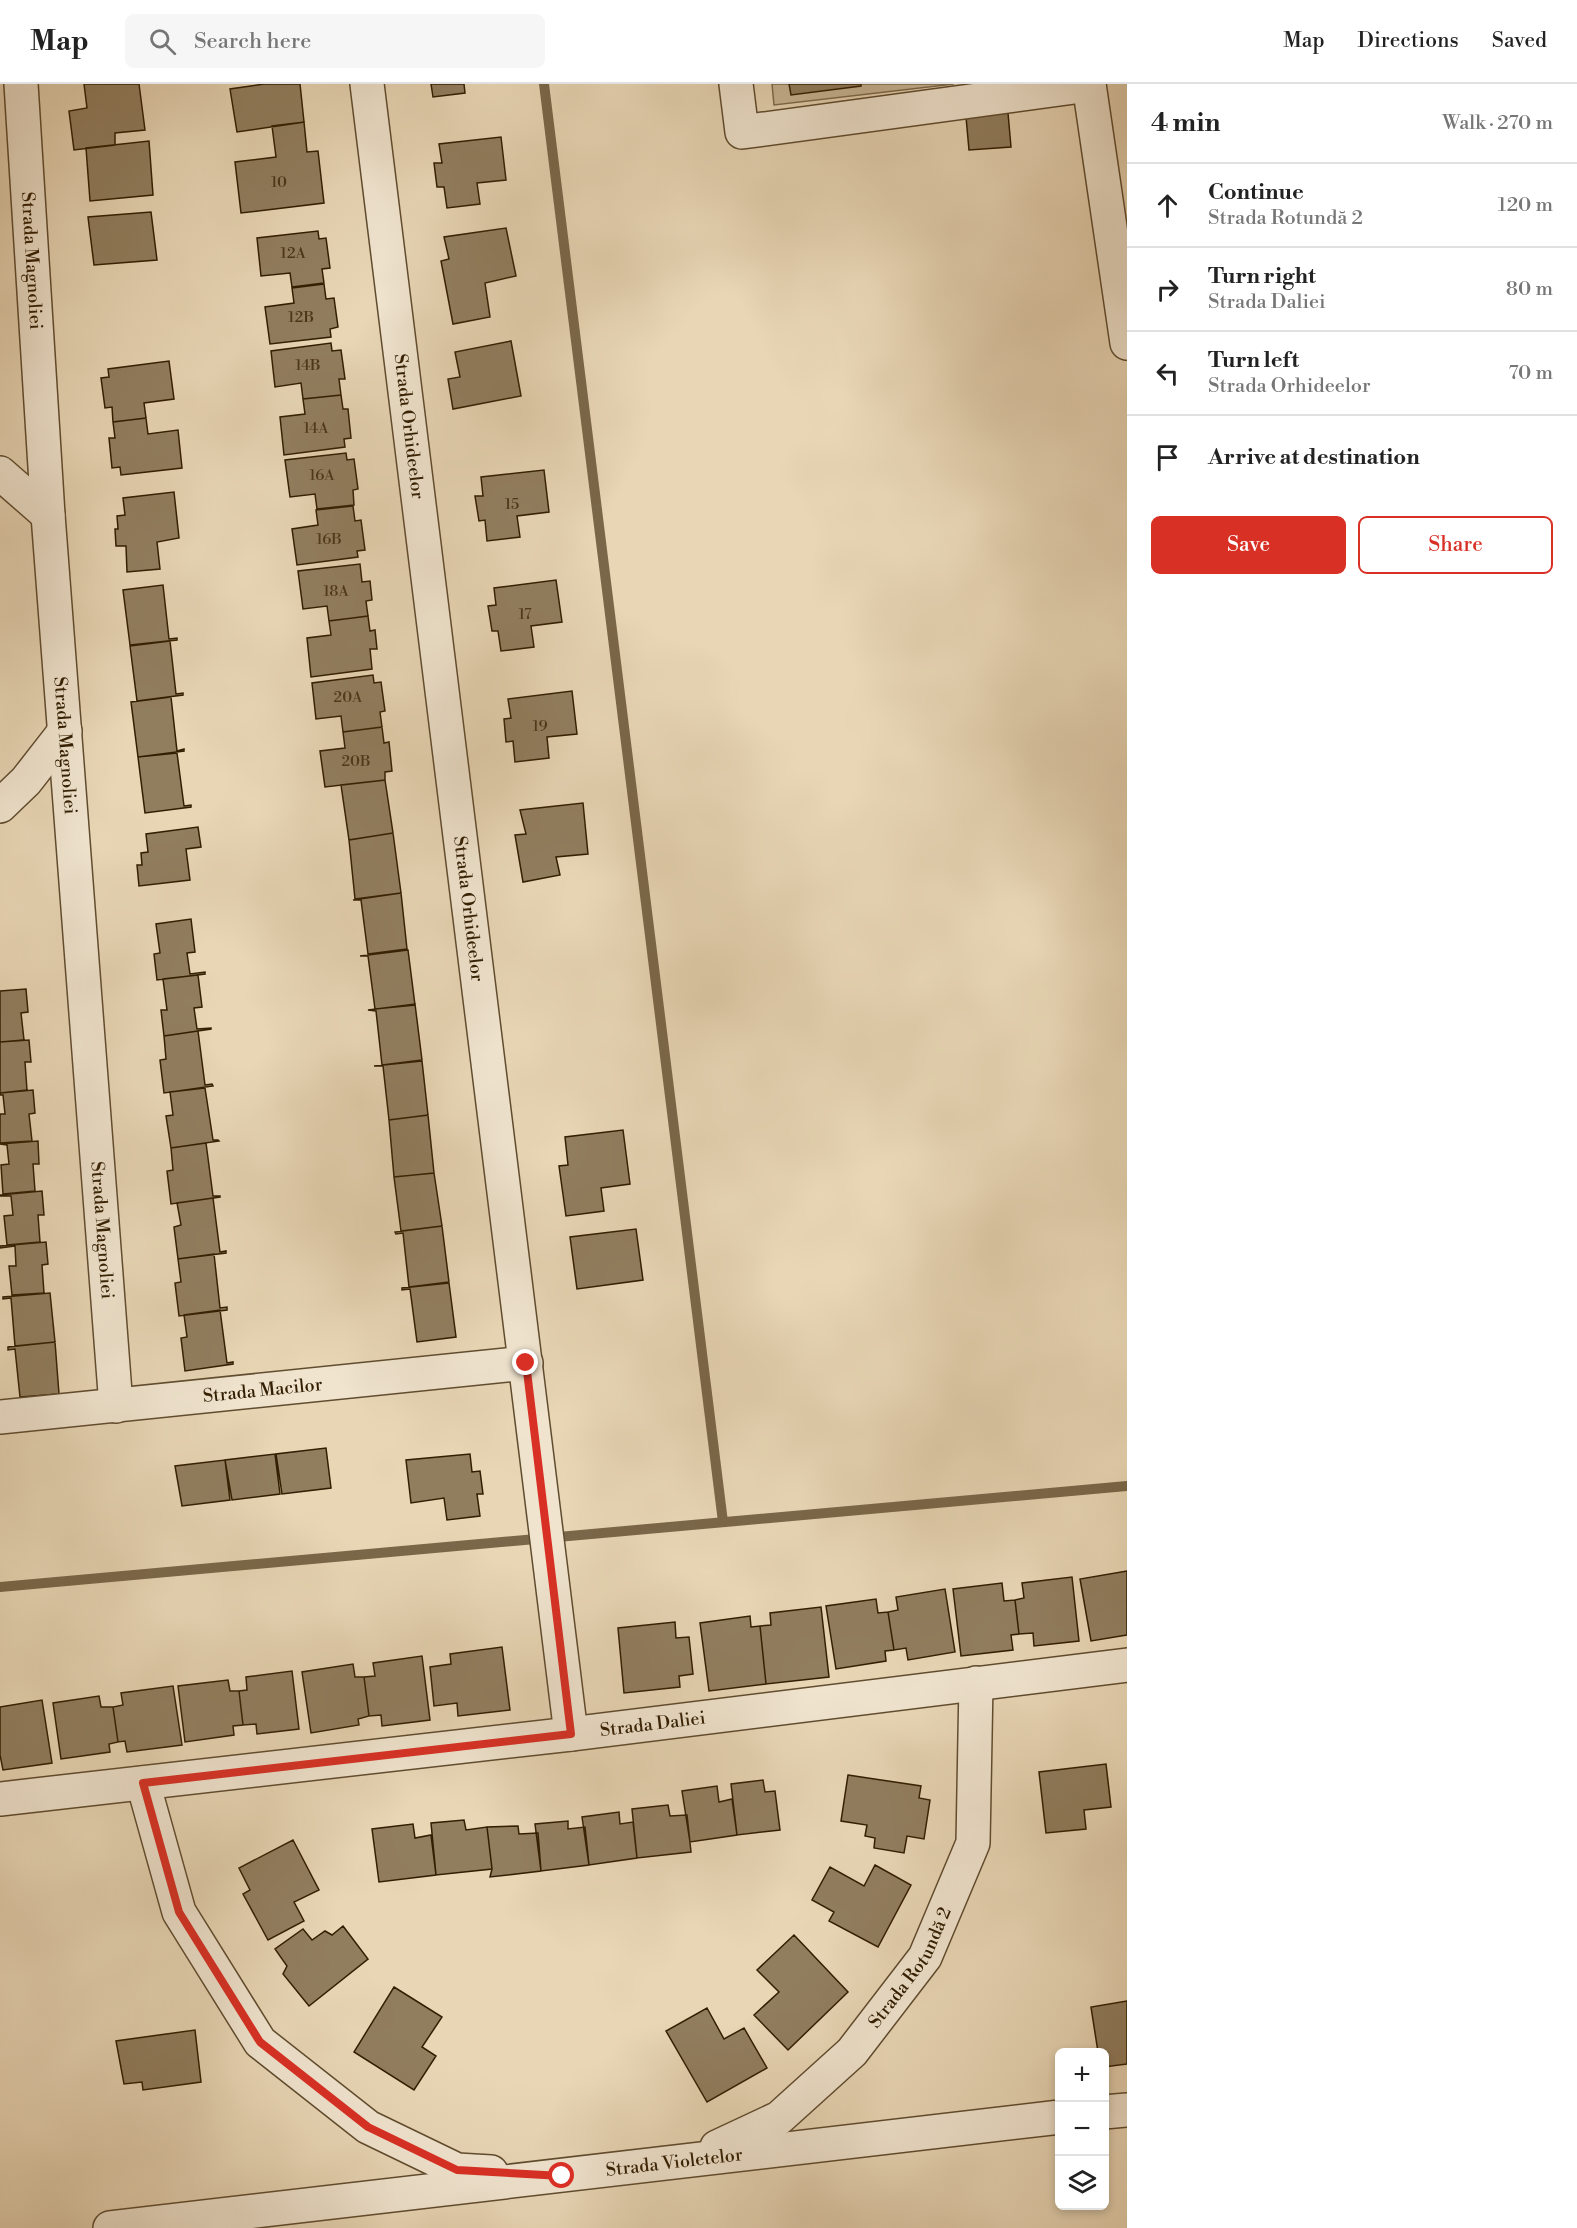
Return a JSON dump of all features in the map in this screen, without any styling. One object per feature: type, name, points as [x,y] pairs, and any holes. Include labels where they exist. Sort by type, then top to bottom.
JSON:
[{"type":"street","name":"Strada Magnoliei","points":[[21,84],[48,515],[116,1406]]},
{"type":"street","name":"Strada Orhideelor","points":[[367,84],[571,1734]]},
{"type":"street","points":[[736,84],[742,132],[1089,84],[1127,344]]},
{"type":"street","points":[[0,473],[48,515]]},
{"type":"street","points":[[0,806],[26,781],[65,731]]},
{"type":"street","name":"Strada Macilor","points":[[0,1417],[526,1363]]},
{"type":"street","name":"Strada Daliei","points":[[0,1799],[571,1734],[1127,1665]]},
{"type":"street","name":"Strada Rotundă 2","points":[[691,2159],[779,2118],[852,2052],[925,1957],[973,1843],[976,1683]]},
{"type":"street","points":[[143,1783],[179,1912],[260,2042],[368,2127],[457,2170],[562,2176]]},
{"type":"street","points":[[1109,2112],[1127,2110]]},
{"type":"street","name":"Strada Violetelor","points":[[110,2228],[189,2223],[691,2159],[1055,2117]]},
{"type":"shaded area","points":[[772,84],[954,84],[774,105]]},
{"type":"building","points":[[84,84],[139,84],[145,130],[115,133],[115,145],[74,150],[69,111],[87,108]]},
{"type":"building","points":[[264,84],[300,84],[304,122],[237,132],[230,89]]},
{"type":"building","points":[[431,84],[464,84],[465,93],[433,97]]},
{"type":"building","points":[[789,84],[861,84],[861,86],[791,95]]},
{"type":"building","points":[[1008,113],[1011,147],[969,150],[966,117]]},
{"type":"building","points":[[304,122],[307,152],[318,151],[324,203],[241,213],[235,162],[276,157],[272,126]]},
{"type":"building","points":[[501,137],[506,180],[477,183],[480,204],[447,208],[444,187],[437,187],[434,163],[442,163],[439,144]]},
{"type":"building","points":[[149,141],[153,195],[90,201],[86,148]]},
{"type":"building","points":[[151,212],[157,260],[94,265],[88,217]]},
{"type":"building","points":[[506,228],[516,276],[485,283],[490,317],[453,324],[441,261],[449,259],[444,237]]},
{"type":"building","points":[[318,231],[319,239],[326,238],[330,268],[322,269],[324,283],[292,287],[290,273],[261,276],[257,238]]},
{"type":"building","points":[[324,284],[326,299],[334,298],[338,327],[330,329],[331,337],[270,344],[265,307],[294,303],[292,288]]},
{"type":"building","points":[[511,341],[521,396],[453,409],[448,379],[460,377],[455,352]]},
{"type":"building","points":[[331,343],[332,351],[341,350],[345,379],[339,379],[341,395],[303,399],[301,383],[275,387],[271,351]]},
{"type":"building","points":[[169,361],[174,399],[144,403],[146,418],[113,422],[112,407],[105,408],[101,378],[109,377],[108,369]]},
{"type":"building","points":[[341,395],[343,409],[348,409],[351,438],[344,439],[345,447],[284,455],[280,417],[305,414],[303,399]]},
{"type":"building","points":[[146,418],[148,434],[178,430],[182,468],[121,475],[120,467],[112,468],[109,438],[115,438],[113,422]]},
{"type":"building","points":[[346,453],[347,460],[354,459],[358,489],[353,490],[354,505],[317,509],[315,494],[290,497],[285,460]]},
{"type":"building","points":[[544,470],[549,512],[517,516],[520,537],[487,541],[485,520],[479,521],[475,496],[483,496],[481,477]]},
{"type":"building","points":[[174,492],[179,538],[157,542],[160,569],[127,572],[126,546],[116,546],[115,529],[118,529],[117,516],[125,515],[123,498]]},
{"type":"building","points":[[353,506],[355,521],[361,520],[365,550],[357,551],[358,557],[297,565],[292,529],[318,525],[316,510]]},
{"type":"building","points":[[360,564],[362,582],[370,581],[372,600],[366,601],[368,616],[329,621],[327,606],[303,609],[298,571]]},
{"type":"building","points":[[556,580],[562,622],[531,626],[534,647],[501,651],[498,631],[492,631],[488,606],[496,605],[494,588]]},
{"type":"building","points":[[163,585],[169,639],[177,638],[177,640],[130,645],[123,590]]},
{"type":"building","points":[[368,616],[370,631],[375,630],[377,649],[370,649],[372,669],[311,677],[307,638],[331,635],[329,621]]},
{"type":"building","points":[[170,641],[176,694],[183,693],[183,695],[137,701],[130,646]]},
{"type":"building","points":[[373,675],[374,683],[381,682],[385,711],[380,712],[382,727],[343,732],[341,716],[316,719],[312,683]]},
{"type":"building","points":[[572,691],[577,734],[547,737],[549,758],[515,762],[513,741],[506,742],[504,719],[511,718],[508,699]]},
{"type":"building","points":[[171,697],[177,751],[184,749],[184,751],[138,757],[131,702]]},
{"type":"building","points":[[382,727],[384,743],[389,742],[392,771],[385,772],[385,780],[325,787],[320,751],[345,748],[343,732]]},
{"type":"building","points":[[177,753],[184,806],[191,805],[191,807],[145,813],[138,757]]},
{"type":"building","points":[[385,780],[393,833],[349,840],[341,785]]},
{"type":"building","points":[[583,803],[588,854],[556,857],[560,875],[523,882],[515,835],[526,834],[520,810]]},
{"type":"building","points":[[198,827],[201,847],[186,849],[190,880],[139,886],[137,865],[142,865],[141,853],[148,852],[146,834]]},
{"type":"building","points":[[393,833],[401,893],[355,899],[349,840]]},
{"type":"building","points":[[401,893],[407,949],[368,954],[361,900],[353,900]]},
{"type":"building","points":[[191,919],[195,952],[187,953],[190,974],[205,972],[205,974],[157,980],[154,954],[160,953],[156,924]]},
{"type":"building","points":[[408,950],[415,1005],[375,1009],[368,956],[360,956]]},
{"type":"building","points":[[198,975],[202,1007],[194,1008],[197,1029],[211,1029],[164,1036],[161,1010],[167,1010],[163,979]]},
{"type":"building","points":[[26,989],[28,1012],[21,1013],[24,1040],[0,1042],[0,991]]},
{"type":"building","points":[[415,1004],[422,1060],[382,1065],[376,1011],[368,1010]]},
{"type":"building","points":[[198,1031],[205,1085],[212,1084],[213,1086],[164,1093],[160,1060],[166,1059],[164,1036]]},
{"type":"building","points":[[29,1040],[31,1062],[25,1062],[27,1090],[0,1093],[0,1042]]},
{"type":"building","points":[[422,1061],[428,1115],[389,1120],[383,1066],[374,1066]]},
{"type":"building","points":[[205,1088],[213,1140],[219,1141],[171,1148],[166,1116],[173,1115],[170,1092]]},
{"type":"building","points":[[33,1090],[35,1113],[29,1114],[32,1141],[0,1143],[0,1114],[5,1114],[3,1095],[0,1093]]},
{"type":"building","points":[[428,1115],[434,1173],[394,1177],[389,1120]]},
{"type":"building","points":[[623,1130],[630,1184],[601,1188],[604,1211],[566,1216],[559,1166],[568,1165],[565,1137]]},
{"type":"building","points":[[38,1141],[39,1164],[33,1164],[35,1191],[3,1194],[1,1165],[9,1164],[7,1145],[0,1144]]},
{"type":"building","points":[[206,1143],[213,1196],[220,1197],[171,1204],[167,1171],[173,1170],[171,1148]]},
{"type":"building","points":[[434,1173],[442,1226],[401,1231],[394,1177]]},
{"type":"building","points":[[42,1191],[44,1215],[38,1215],[40,1242],[7,1245],[4,1216],[13,1215],[11,1196],[0,1195]]},
{"type":"building","points":[[213,1198],[220,1252],[226,1251],[226,1253],[178,1259],[174,1227],[181,1225],[177,1203]]},
{"type":"building","points":[[442,1226],[449,1282],[409,1287],[403,1233],[396,1234],[395,1232]]},
{"type":"building","points":[[636,1229],[643,1280],[577,1289],[570,1237]]},
{"type":"building","points":[[46,1242],[48,1264],[42,1265],[44,1293],[12,1295],[9,1266],[16,1266],[15,1246],[0,1248],[0,1246]]},
{"type":"building","points":[[214,1254],[220,1308],[227,1307],[227,1310],[179,1316],[175,1283],[181,1282],[178,1259]]},
{"type":"building","points":[[449,1283],[456,1337],[417,1342],[410,1289],[402,1290],[402,1288]]},
{"type":"building","points":[[50,1293],[55,1342],[15,1346],[11,1298],[3,1299],[3,1297]]},
{"type":"building","points":[[220,1310],[227,1363],[233,1362],[233,1364],[185,1371],[181,1338],[187,1337],[184,1315]]},
{"type":"building","points":[[55,1342],[59,1394],[20,1397],[15,1349],[8,1350],[8,1347]]},
{"type":"building","points":[[326,1448],[331,1488],[282,1494],[276,1454]]},
{"type":"building","points":[[275,1454],[280,1494],[232,1500],[225,1460]]},
{"type":"building","points":[[470,1454],[472,1472],[480,1471],[483,1494],[477,1494],[480,1516],[447,1520],[444,1498],[411,1503],[406,1460]]},
{"type":"building","points":[[225,1460],[230,1500],[182,1506],[175,1466]]},
{"type":"building","points":[[1127,1571],[1127,1635],[1091,1641],[1080,1579]]},
{"type":"building","points":[[1072,1577],[1079,1641],[1034,1646],[1033,1633],[1019,1634],[1015,1600],[1024,1598],[1022,1583]]},
{"type":"building","points":[[1002,1583],[1004,1601],[1015,1600],[1019,1634],[1011,1635],[1013,1650],[961,1656],[953,1589]]},
{"type":"building","points":[[945,1589],[955,1652],[908,1660],[906,1648],[894,1650],[888,1612],[898,1610],[896,1597]]},
{"type":"building","points":[[876,1599],[878,1613],[888,1612],[894,1650],[885,1651],[886,1661],[836,1669],[826,1606]]},
{"type":"building","points":[[821,1607],[829,1677],[766,1684],[760,1626],[771,1625],[770,1613]]},
{"type":"building","points":[[750,1616],[751,1627],[760,1626],[766,1684],[709,1691],[700,1623]]},
{"type":"building","points":[[675,1622],[676,1638],[689,1637],[693,1674],[679,1676],[680,1687],[624,1693],[618,1628]]},
{"type":"building","points":[[502,1647],[510,1710],[458,1716],[457,1703],[434,1706],[430,1667],[451,1664],[450,1654]]},
{"type":"building","points":[[422,1656],[430,1720],[382,1726],[381,1715],[369,1716],[364,1677],[375,1676],[373,1663]]},
{"type":"building","points":[[353,1664],[355,1677],[364,1677],[369,1716],[358,1719],[359,1725],[311,1733],[302,1672]]},
{"type":"building","points":[[292,1671],[299,1729],[257,1734],[256,1724],[243,1725],[239,1691],[247,1690],[246,1677]]},
{"type":"building","points":[[228,1680],[230,1691],[239,1691],[243,1725],[233,1726],[234,1735],[185,1742],[178,1686]]},
{"type":"building","points":[[173,1686],[182,1745],[127,1752],[125,1741],[118,1742],[113,1707],[123,1705],[121,1693]]},
{"type":"building","points":[[99,1696],[101,1707],[113,1707],[118,1742],[109,1744],[110,1752],[61,1759],[53,1703]]},
{"type":"building","points":[[42,1700],[52,1763],[3,1770],[0,1755],[0,1707]]},
{"type":"building","points":[[1106,1764],[1111,1807],[1084,1810],[1086,1829],[1046,1833],[1039,1772]]},
{"type":"building","points":[[848,1775],[921,1786],[919,1798],[930,1800],[924,1839],[907,1836],[904,1853],[874,1848],[875,1838],[865,1836],[867,1825],[841,1821]]},
{"type":"building","points":[[763,1780],[765,1792],[775,1791],[780,1830],[737,1835],[731,1784]]},
{"type":"building","points":[[717,1786],[719,1802],[732,1799],[737,1835],[690,1842],[682,1791]]},
{"type":"building","points":[[668,1805],[670,1816],[687,1815],[691,1852],[637,1858],[632,1809]]},
{"type":"building","points":[[619,1812],[620,1824],[633,1822],[637,1858],[589,1865],[582,1817]]},
{"type":"building","points":[[464,1820],[466,1830],[487,1827],[492,1869],[436,1875],[431,1823]]},
{"type":"building","points":[[568,1821],[568,1829],[585,1827],[589,1865],[541,1871],[535,1824]]},
{"type":"building","points":[[413,1824],[415,1838],[431,1835],[436,1875],[379,1882],[372,1829]]},
{"type":"building","points":[[518,1826],[519,1834],[538,1833],[541,1871],[490,1877],[492,1869],[487,1827]]},
{"type":"building","points":[[293,1840],[319,1890],[294,1902],[304,1921],[268,1940],[243,1894],[250,1890],[239,1868]]},
{"type":"building","points":[[875,1865],[911,1885],[878,1947],[829,1921],[834,1912],[812,1900],[830,1867],[864,1886]]},
{"type":"building","points":[[343,1926],[368,1959],[309,2006],[283,1974],[287,1966],[275,1949],[303,1929],[312,1940],[325,1931],[332,1935]]},
{"type":"building","points":[[794,1935],[848,1992],[788,2050],[754,2015],[779,1992],[757,1970]]},
{"type":"building","points":[[394,1987],[442,2017],[422,2047],[436,2056],[414,2090],[354,2052]]},
{"type":"building","points":[[1127,2001],[1127,2064],[1109,2066],[1109,2048],[1097,2048],[1091,2007]]},
{"type":"building","points":[[707,2008],[724,2039],[744,2028],[767,2068],[707,2102],[666,2031]]},
{"type":"building","points":[[195,2030],[201,2082],[143,2090],[142,2082],[124,2084],[116,2041]]},
{"type":"waterway","points":[[544,84],[723,1522]]},
{"type":"waterway","points":[[0,1587],[1127,1486]]},
{"type":"route","points":[[526,1363],[571,1734],[143,1783],[179,1912],[260,2042],[368,2127],[457,2170],[562,2176]]}]
